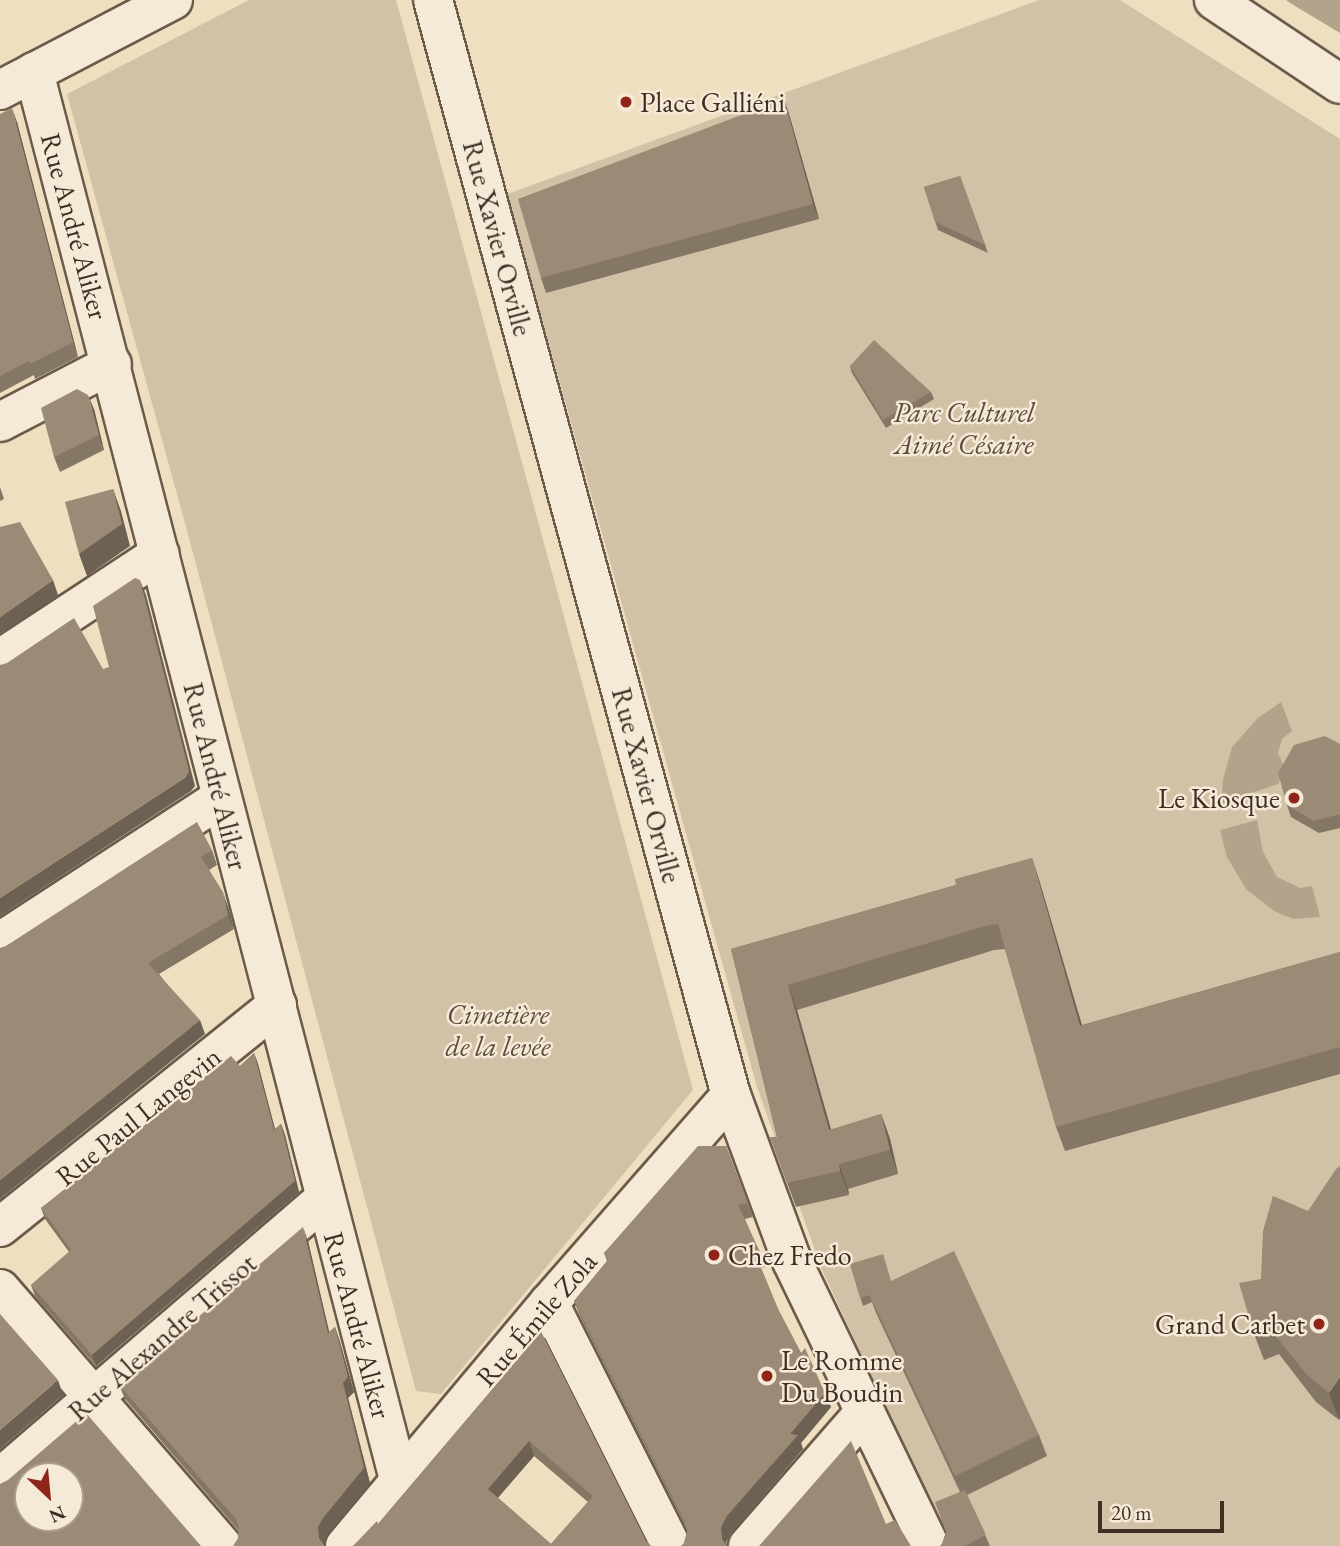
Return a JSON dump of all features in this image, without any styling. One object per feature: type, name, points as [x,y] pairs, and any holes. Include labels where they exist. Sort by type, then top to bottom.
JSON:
[{"type":"street","points":[[0,90],[173,0]]},
{"type":"street","points":[[1214,0],[1340,84]]},
{"type":"street","name":"Rue Xavier Orville","points":[[440,3],[731,1095],[792,1261],[930,1546]]},
{"type":"street","name":"Rue André Aliker","points":[[34,72],[112,364],[221,798],[399,1479]]},
{"type":"street","points":[[0,422],[112,364]]},
{"type":"street","points":[[0,659],[160,554]]},
{"type":"street","points":[[0,942],[221,798]]},
{"type":"street","name":"Rue Paul Langevin","points":[[0,1227],[276,1005]]},
{"type":"street","name":"Rue Émile Zola","points":[[345,1546],[399,1479],[731,1095]]},
{"type":"street","name":"Rue Alexandre Trissot","points":[[0,1478],[324,1198]]},
{"type":"street","points":[[0,1289],[223,1546]]},
{"type":"street","points":[[549,1304],[671,1546]]},
{"type":"street","points":[[748,1546],[864,1413]]},
{"type":"green space","name":"Cimetière de la levée","points":[[249,0],[396,0],[693,1090],[441,1394],[416,1391],[189,538],[67,94]]},
{"type":"green space","name":"Parc Culturel Aimé Césaire","points":[[1039,0],[1120,0],[1340,139],[1340,1546],[951,1546],[822,1270],[757,1087],[507,194]]},
{"type":"shaded area","points":[[1286,0],[1340,0],[1340,33],[1290,3]]},
{"type":"shaded area","points":[[1281,702],[1292,731],[1282,739],[1278,753],[1286,770],[1278,784],[1221,804],[1223,780],[1232,747],[1258,718]]},
{"type":"shaded area","points":[[1257,820],[1263,852],[1277,877],[1300,888],[1312,886],[1320,917],[1293,919],[1274,911],[1246,889],[1227,857],[1220,830]]},
{"type":"building","points":[[784,99],[813,204],[541,278],[518,199]]},
{"type":"building","points":[[12,108],[73,342],[0,376],[0,114]]},
{"type":"building","points":[[960,176],[985,245],[935,222],[924,187]]},
{"type":"building","points":[[874,340],[931,392],[883,420],[850,366]]},
{"type":"building","points":[[77,389],[88,395],[99,435],[54,457],[41,408]]},
{"type":"building","points":[[113,489],[122,524],[79,554],[65,502]]},
{"type":"building","points":[[20,522],[53,580],[0,617],[0,527]]},
{"type":"building","points":[[135,578],[140,580],[189,771],[186,777],[0,898],[0,665],[74,618],[103,669],[109,667],[93,606]]},
{"type":"building","points":[[1325,736],[1340,744],[1340,814],[1314,821],[1287,805],[1278,773],[1294,745]]},
{"type":"building","points":[[197,822],[212,850],[201,857],[223,892],[228,915],[148,963],[200,1020],[0,1180],[0,948]]},
{"type":"building","points":[[1032,858],[1080,1026],[1340,952],[1340,1047],[1056,1127],[998,924],[985,926],[788,985],[829,1130],[881,1114],[890,1150],[839,1164],[840,1171],[787,1183],[770,1137],[777,1137],[731,949],[956,885],[955,879]]},
{"type":"building","points":[[254,1053],[274,1130],[281,1124],[295,1181],[92,1355],[31,1285],[71,1250],[41,1208],[231,1056],[240,1066]]},
{"type":"building","points":[[698,1146],[726,1146],[747,1203],[738,1205],[760,1252],[755,1254],[778,1309],[801,1353],[805,1348],[825,1393],[790,1434],[798,1435],[726,1517],[721,1528],[722,1539],[727,1546],[681,1546],[687,1532],[685,1522],[574,1301],[608,1260],[604,1253]]},
{"type":"building","name":"Grand Carbet","points":[[1340,1166],[1340,1377],[1329,1393],[1307,1375],[1269,1328],[1254,1334],[1239,1283],[1261,1279],[1263,1231],[1273,1196],[1308,1211]]},
{"type":"building","points":[[303,1227],[328,1333],[335,1327],[348,1377],[343,1383],[364,1468],[318,1527],[319,1538],[324,1546],[233,1546],[238,1538],[239,1527],[235,1518],[119,1385]]},
{"type":"building","points":[[954,1251],[1039,1435],[955,1476],[868,1292]]},
{"type":"building","points":[[883,1254],[891,1281],[868,1292],[870,1295],[860,1298],[850,1264]]},
{"type":"building","points":[[0,1314],[58,1380],[0,1430]]},
{"type":"building","points":[[541,1332],[646,1541],[651,1546],[353,1546],[377,1521],[378,1524]],"holes":[[[529,1441],[593,1496],[551,1544],[488,1489]]]},
{"type":"building","points":[[86,1413],[201,1546],[0,1546],[0,1484],[14,1475],[14,1532],[84,1532],[84,1462],[29,1462]]},
{"type":"building","points":[[851,1441],[886,1524],[895,1520],[911,1546],[759,1546]]},
{"type":"building","points":[[965,1490],[986,1535],[965,1546],[940,1546],[946,1532],[935,1502]]},
{"type":"place","name":"Place Galliéni","points":[[626,102]]},
{"type":"place","name":"Le Kiosque","points":[[1294,798]]},
{"type":"place","name":"Chez Fredo","points":[[714,1255]]},
{"type":"place","name":"Grand Carbet","points":[[1319,1324]]},
{"type":"place","name":"Le Romme Du Boudin","points":[[767,1376]]}]
